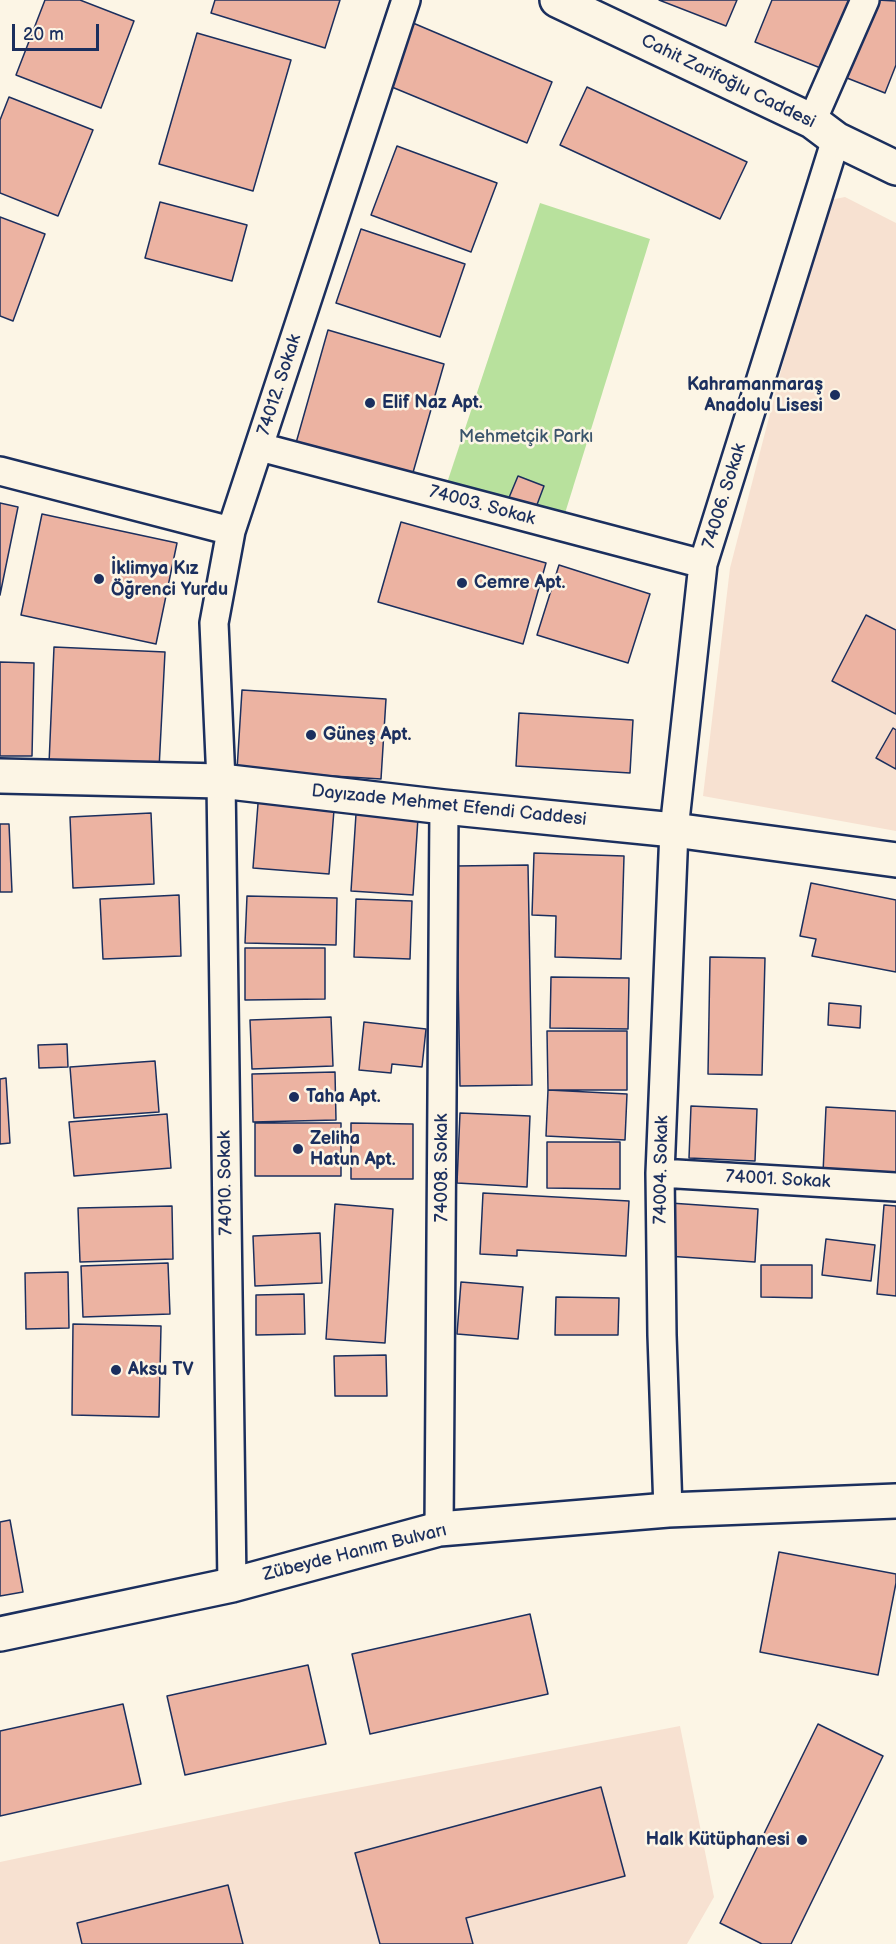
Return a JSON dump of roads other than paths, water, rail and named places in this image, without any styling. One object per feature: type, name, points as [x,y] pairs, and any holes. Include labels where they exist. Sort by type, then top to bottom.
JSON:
[{"type":"street","name":"74012. Sokak","points":[[221,781],[214,623],[231,531],[406,0]]},
{"type":"street","name":"Cahit Zarifoğlu Caddesi","points":[[557,0],[824,130],[896,168]]},
{"type":"street","name":"74006. Sokak","points":[[674,830],[704,564],[824,130],[865,0]]},
{"type":"street","name":"74003. Sokak","points":[[260,447],[704,564]]},
{"type":"street","points":[[0,471],[231,531]]},
{"type":"street","name":"Dayızade Mehmet Efendi Caddesi","points":[[0,776],[221,781],[444,807],[674,830],[896,860]]},
{"type":"street","name":"74010. Sokak","points":[[221,781],[232,1585]]},
{"type":"street","name":"74008. Sokak","points":[[439,1529],[444,807]]},
{"type":"street","name":"74004. Sokak","points":[[668,1510],[662,1335],[660,1173],[674,830]]},
{"type":"street","name":"74001. Sokak","points":[[660,1173],[896,1187]]},
{"type":"street","name":"Zübeyde Hanım Bulvarı","points":[[0,1635],[232,1585],[439,1529],[668,1510],[896,1501]]},
{"type":"place","name":"Kahramanmaraş Anadolu Lisesi","points":[[835,395]]},
{"type":"place","name":"Elif Naz Apt.","points":[[370,403]]},
{"type":"place","name":"İklimya Kız Öğrenci Yurdu","points":[[99,579]]},
{"type":"place","name":"Cemre Apt.","points":[[462,583]]},
{"type":"place","name":"Güneş Apt.","points":[[311,735]]},
{"type":"place","name":"Taha Apt.","points":[[294,1097]]},
{"type":"place","name":"Zeliha Hatun Apt.","points":[[298,1149]]},
{"type":"place","name":"Aksu TV","points":[[116,1370]]},
{"type":"place","name":"Halk Kütüphanesi","points":[[802,1840]]},
{"type":"park label","name":"Mehmetçik Parkı","points":[[526,437]]}]
